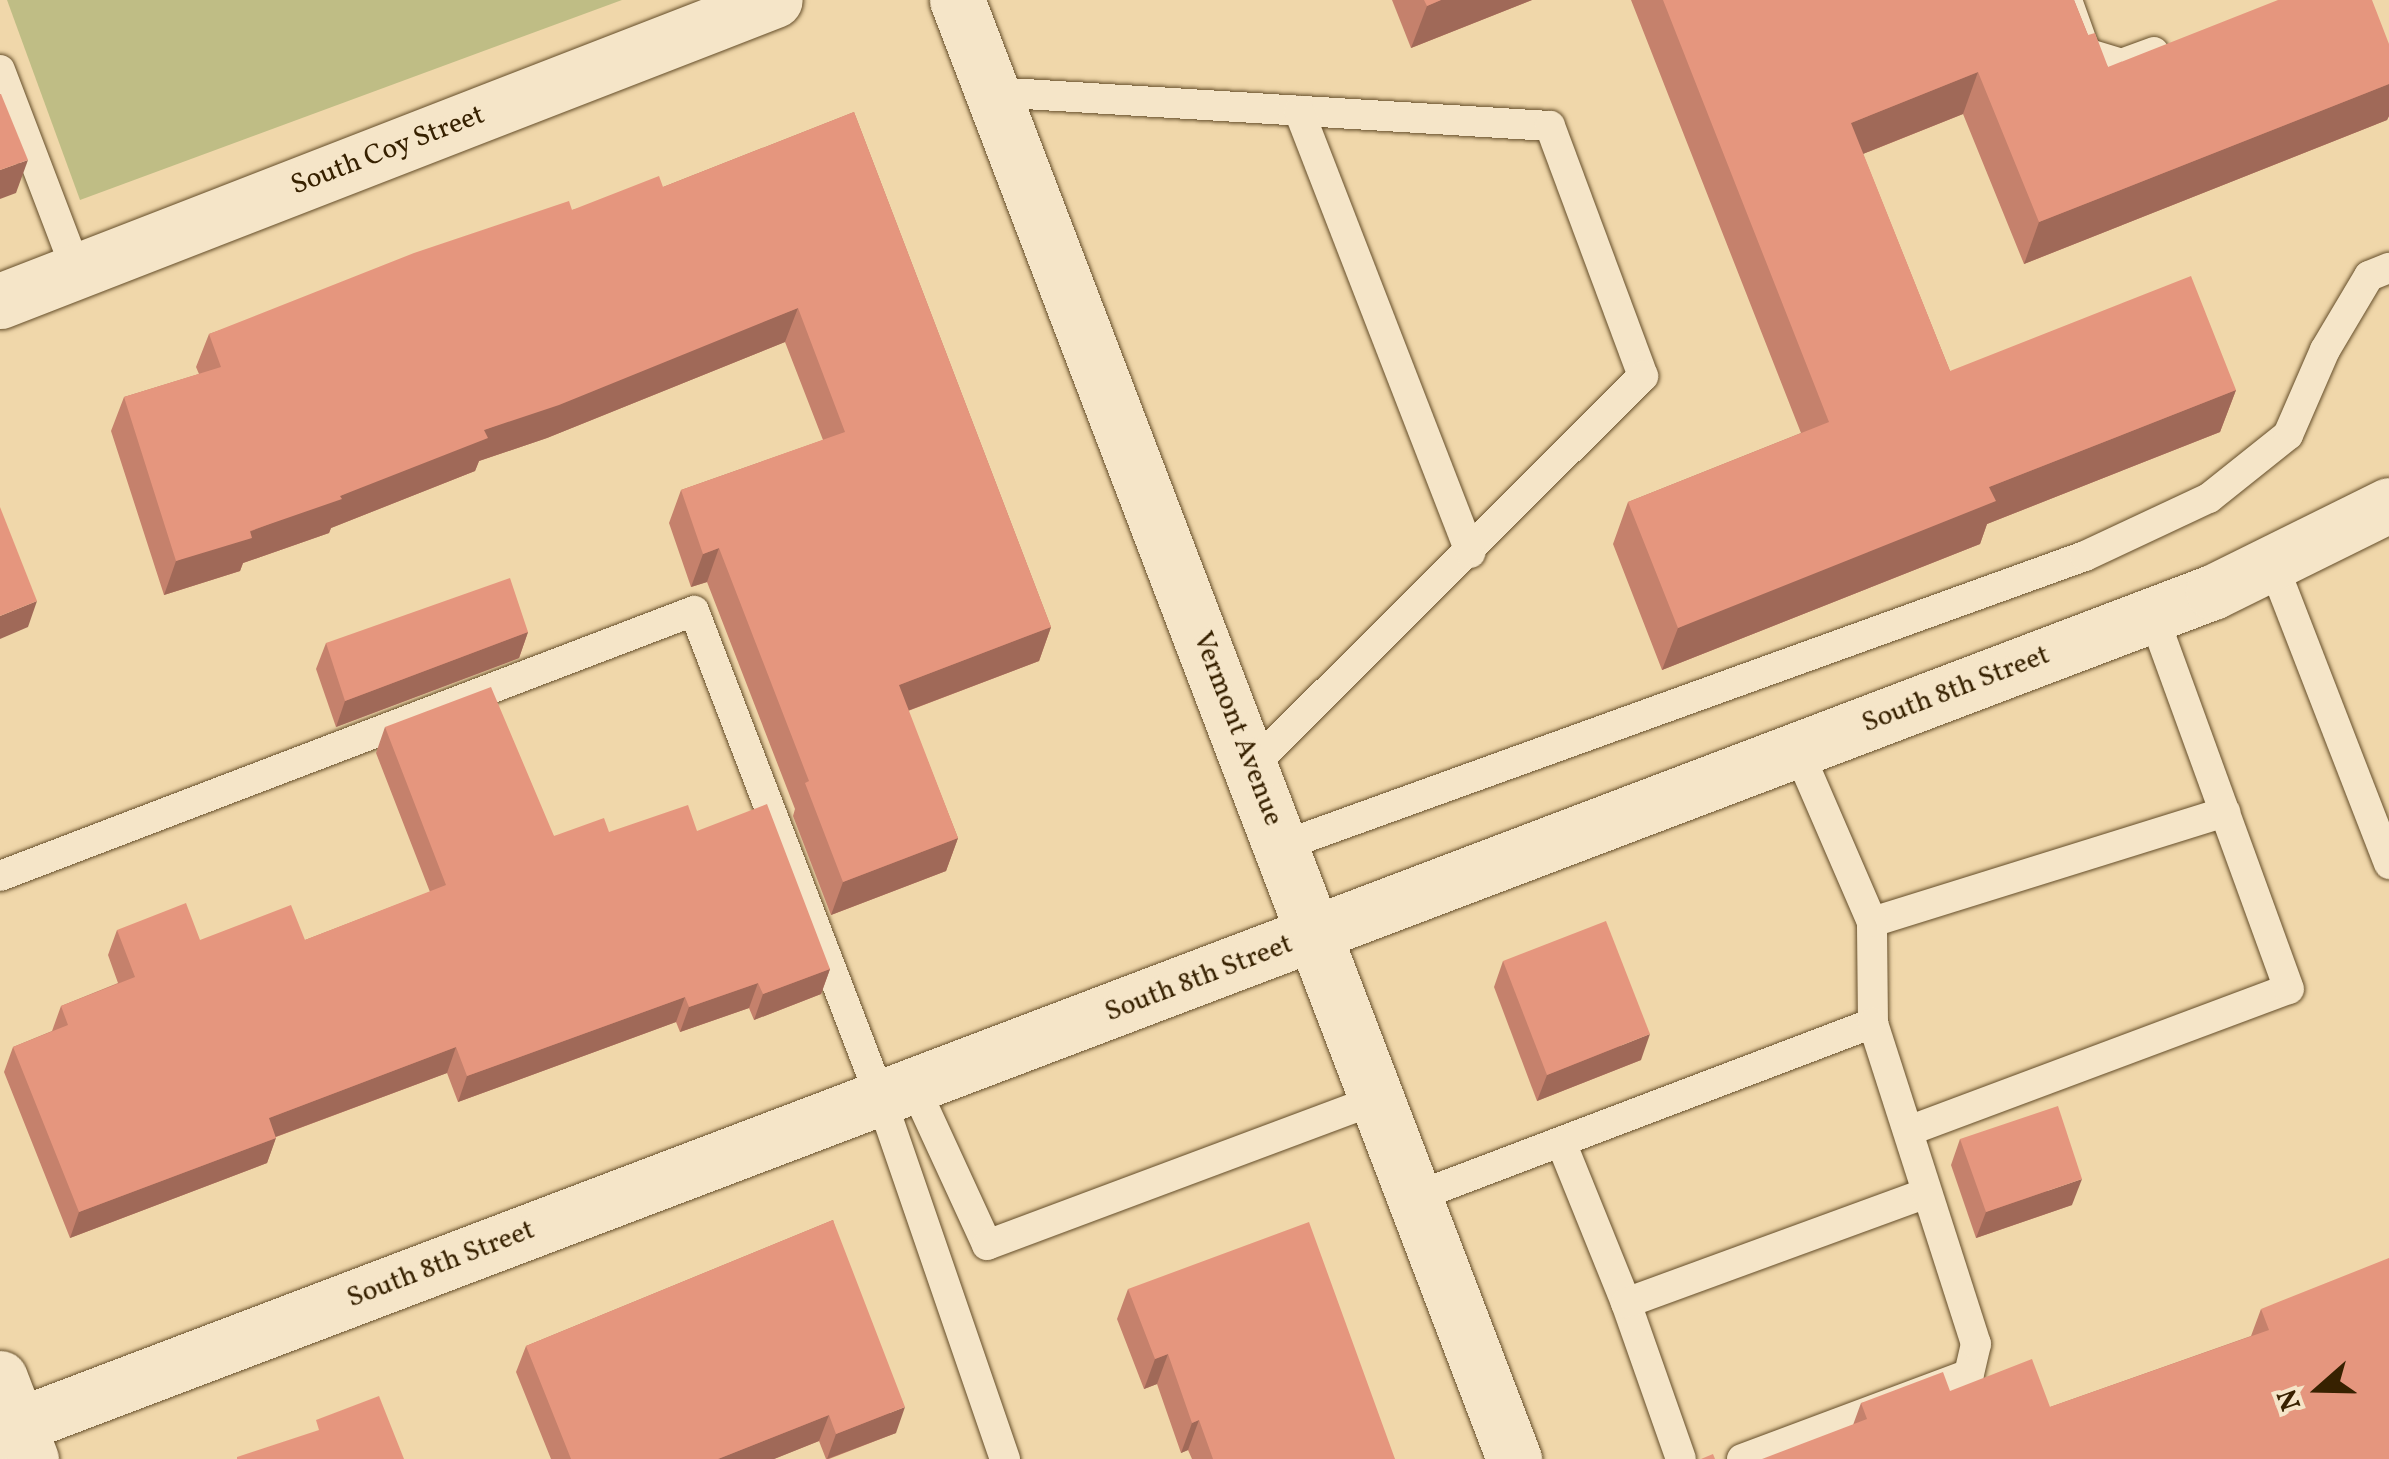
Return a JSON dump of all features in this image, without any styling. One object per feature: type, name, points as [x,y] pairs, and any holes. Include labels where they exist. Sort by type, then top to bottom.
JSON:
[{"type":"street","name":"South Coy Street","points":[[0,301],[775,0]]},
{"type":"street","name":"Vermont Avenue","points":[[957,0],[1514,1459]]},
{"type":"street","name":"South 8th Street","points":[[12,1424],[1316,935],[2213,592],[2389,505]]},
{"type":"lane","points":[[2067,0],[2086,53],[2121,64],[2190,38]]},
{"type":"lane","points":[[0,70],[77,272]]},
{"type":"lane","points":[[992,92],[1550,126],[1642,376],[1470,553],[1252,766]]},
{"type":"lane","points":[[1299,111],[1470,553]]},
{"type":"lane","points":[[1282,846],[2085,556],[2208,498],[2288,434],[2324,350],[2369,276],[2389,268]]},
{"type":"lane","points":[[2272,562],[2389,864]]},
{"type":"lane","points":[[0,876],[694,611],[898,1092],[1005,1459]]},
{"type":"lane","points":[[1911,1130],[2289,989],[2153,615]]},
{"type":"lane","points":[[1742,1459],[1969,1374],[1976,1344],[1911,1130],[1873,1024],[1872,922],[1798,751]]},
{"type":"lane","points":[[1872,922],[2224,812]]},
{"type":"lane","points":[[1415,1197],[1873,1024]]},
{"type":"lane","points":[[898,1092],[987,1245],[1378,1099]]},
{"type":"lane","points":[[1561,1142],[1626,1303],[1682,1459]]},
{"type":"lane","points":[[1626,1303],[1928,1192]]},
{"type":"shaded area","points":[[7,0],[622,0],[80,200]]},
{"type":"building","points":[[1663,0],[2074,0],[2088,35],[2095,33],[2108,67],[2278,0],[2372,0],[2389,44],[2389,84],[2039,222],[1978,72],[1851,123],[1950,371],[2191,276],[2236,390],[1989,487],[1996,501],[1678,628],[1628,502],[1829,422]]},
{"type":"building","points":[[0,94],[28,160],[0,170]]},
{"type":"building","points":[[854,112],[1051,627],[899,685],[958,838],[843,882],[805,783],[809,781],[719,548],[703,554],[681,490],[845,432],[798,308],[559,405],[484,430],[488,438],[340,496],[342,499],[250,531],[252,538],[176,561],[124,397],[221,367],[209,334],[414,253],[569,201],[572,210],[659,176],[663,187]]},
{"type":"building","points":[[0,507],[37,601],[0,616]]},
{"type":"building","points":[[510,578],[528,632],[345,701],[326,643]]},
{"type":"building","points":[[491,687],[554,836],[604,818],[609,832],[688,805],[697,831],[767,804],[830,969],[763,994],[758,983],[689,1007],[685,997],[467,1076],[456,1047],[269,1118],[276,1138],[79,1212],[13,1047],[68,1025],[61,1006],[135,977],[117,930],[186,903],[200,940],[291,905],[305,940],[446,885],[385,727]]},
{"type":"building","points":[[1606,921],[1650,1034],[1547,1075],[1503,961]]},
{"type":"building","points":[[2058,1106],[2082,1179],[1986,1212],[1960,1139]]},
{"type":"building","points":[[833,1220],[905,1407],[836,1434],[829,1415],[718,1459],[571,1459],[526,1346]]},
{"type":"building","points":[[1309,1222],[1395,1459],[1213,1459],[1199,1420],[1192,1423],[1168,1354],[1155,1359],[1128,1289]]},
{"type":"building","points":[[2389,1258],[2389,1459],[1762,1459],[1867,1419],[1861,1403],[1943,1372],[1950,1391],[2032,1359],[2050,1407],[2269,1330],[2261,1309]]},
{"type":"building","points":[[379,1396],[404,1459],[237,1459],[319,1430],[316,1420]]}]
